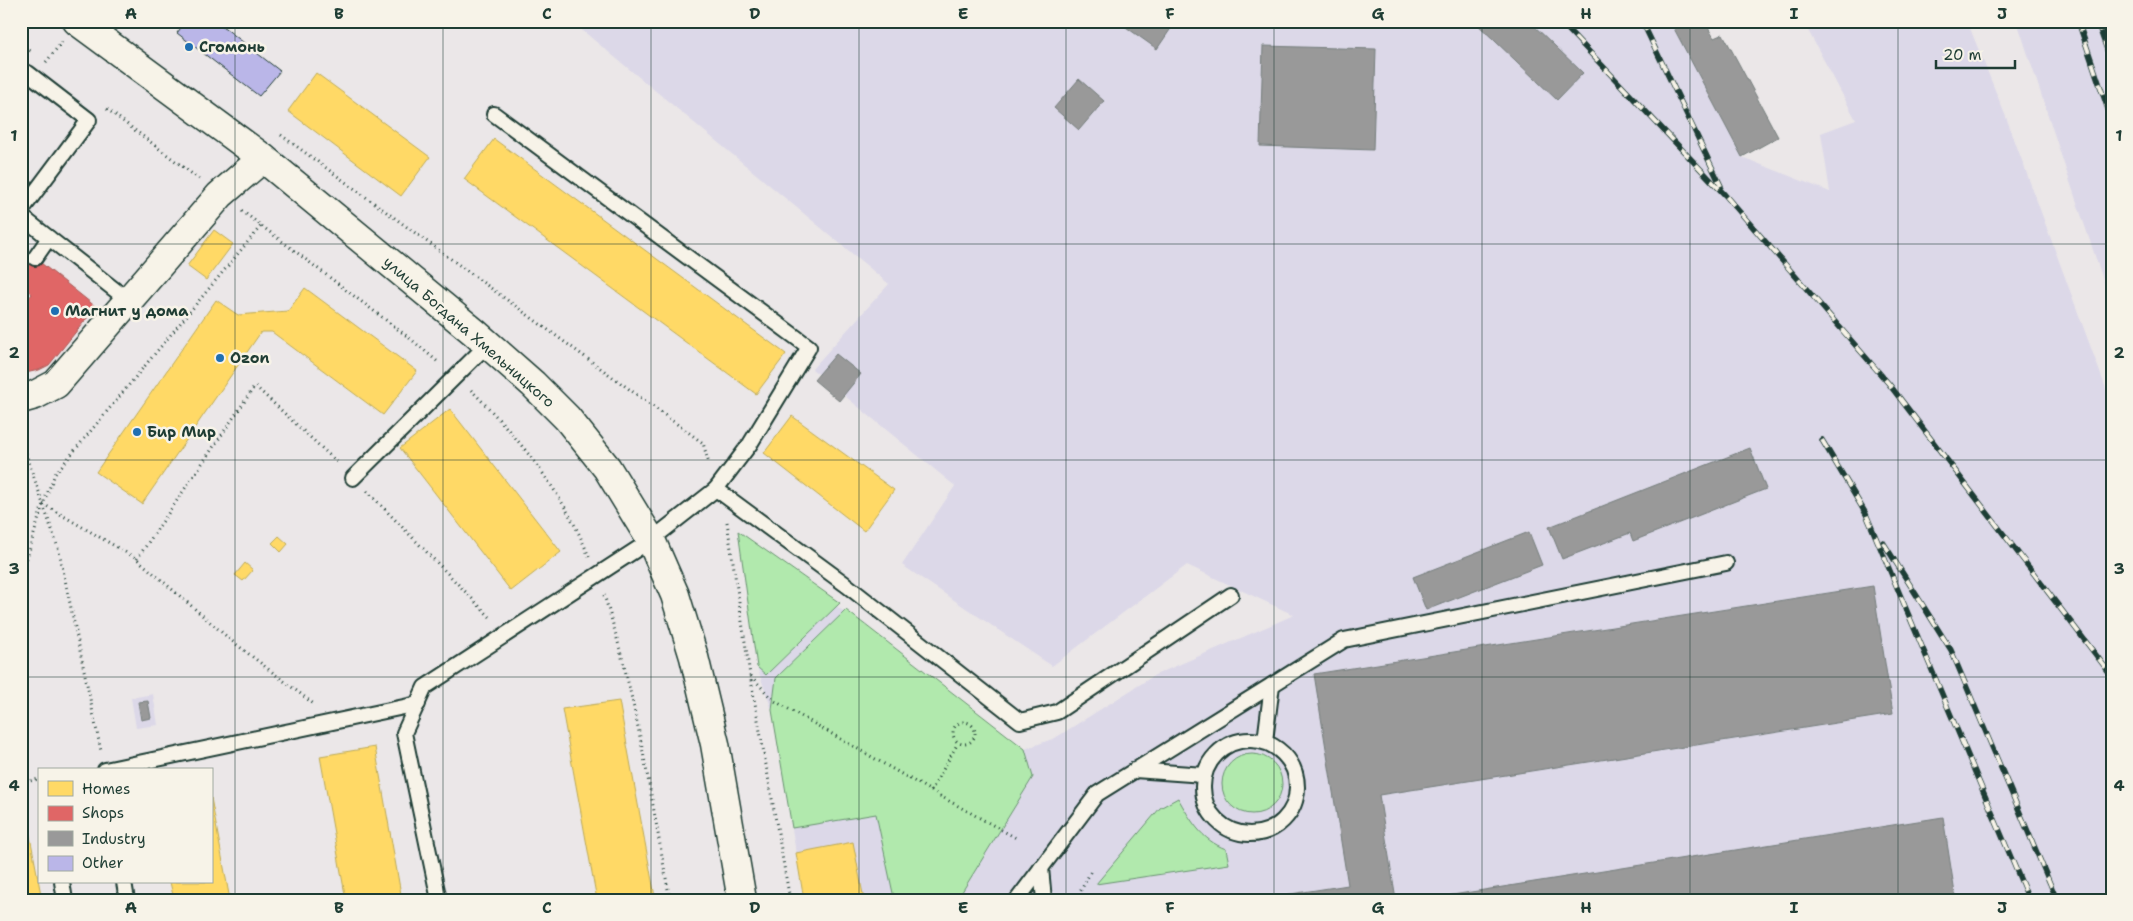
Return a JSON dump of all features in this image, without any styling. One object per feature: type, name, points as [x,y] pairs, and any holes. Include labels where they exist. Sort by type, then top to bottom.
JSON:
[{"type":"main road","name":"улица Богдана Хмельницкого","points":[[77,21],[262,158],[488,344],[533,384],[567,418],[607,468],[650,540],[675,595],[694,656],[715,744],[742,900]]},
{"type":"main road","points":[[21,399],[35,395],[56,384],[220,194],[262,158]]},
{"type":"lane","points":[[21,82],[28,73],[89,120],[21,211]]},
{"type":"lane","points":[[439,900],[404,734],[425,687],[650,540],[716,489],[750,444],[809,347],[494,114]]},
{"type":"lane","points":[[21,216],[129,301]]},
{"type":"lane","points":[[35,258],[49,238]]},
{"type":"lane","points":[[354,478],[488,344]]},
{"type":"lane","points":[[716,489],[845,584],[1020,721],[1057,712],[1231,595]]},
{"type":"lane","points":[[1017,900],[1097,794],[1344,640],[1726,563]]},
{"type":"lane","points":[[1266,741],[1272,685]]},
{"type":"lane","points":[[110,768],[418,704]]},
{"type":"lane","points":[[1249,739],[1266,741],[1280,749],[1291,761],[1298,784],[1294,807],[1285,820],[1272,830],[1256,835],[1241,834],[1226,828],[1214,819],[1206,806],[1203,791],[1204,775],[1210,761],[1220,750],[1234,742],[1249,739]]},
{"type":"lane","points":[[1135,770],[1204,775]]},
{"type":"lane","points":[[1041,868],[1044,900]]},
{"type":"lane","points":[[62,884],[65,900]]},
{"type":"lane","points":[[124,884],[127,900]]},
{"type":"path","points":[[21,44],[34,54]]},
{"type":"path","points":[[40,58],[46,63]]},
{"type":"path","points":[[101,105],[412,340],[471,391],[513,434],[548,481],[580,534],[597,575],[614,627],[628,684],[670,900]]},
{"type":"path","points":[[278,132],[703,443],[728,525],[750,675],[790,900]]},
{"type":"path","points":[[21,578],[43,504],[55,474],[261,226]]},
{"type":"path","points":[[137,559],[255,386],[354,478],[506,633]]},
{"type":"path","points":[[21,439],[59,552],[105,768]]},
{"type":"path","points":[[43,504],[137,559],[232,641],[335,721]]},
{"type":"path","points":[[750,675],[773,700],[1018,839]]},
{"type":"path","points":[[962,721],[969,722],[975,732],[972,740],[966,744],[958,743],[952,734],[954,727],[962,721]]},
{"type":"path","points":[[931,791],[958,743]]},
{"type":"path","points":[[21,783],[38,779]]},
{"type":"path","points":[[1079,900],[1078,896],[1092,869]]},
{"type":"shaded area","points":[[571,21],[1670,21],[1742,157],[1830,192],[1821,133],[1856,120],[1803,21],[1967,21],[2006,117],[2112,405],[2112,900],[804,900],[772,710],[757,667],[738,531],[1025,749],[1055,738],[1155,675],[1294,615],[1187,565],[1052,666],[902,565],[955,486],[812,369],[889,284]]},
{"type":"shaded area","points":[[2017,21],[2112,21],[2112,306],[2066,170]]},
{"type":"shaded area","points":[[153,694],[158,725],[136,728],[131,698]]},
{"type":"green space","points":[[738,531],[840,603],[766,675],[757,667]]},
{"type":"green space","points":[[846,610],[1025,749],[1033,777],[957,900],[894,898],[876,814],[792,828],[772,710],[776,678]]},
{"type":"green space","points":[[1252,754],[1269,759],[1277,767],[1282,784],[1277,801],[1269,809],[1252,814],[1235,809],[1227,801],[1222,784],[1227,767],[1235,759]]},
{"type":"green space","points":[[1178,798],[1197,828],[1210,840],[1226,849],[1229,864],[1096,884],[1160,808]]},
{"type":"building: Homes","points":[[316,73],[430,157],[401,196],[288,111]]},
{"type":"building: Homes","points":[[494,139],[786,354],[756,394],[464,179]]},
{"type":"building: Homes","points":[[214,230],[233,244],[206,280],[187,266]]},
{"type":"building: Homes","points":[[305,288],[417,371],[383,415],[272,332],[261,332],[142,504],[96,472],[216,300],[238,315],[288,311]]},
{"type":"building: Homes","points":[[450,409],[561,552],[511,591],[400,448]]},
{"type":"building: Homes","points":[[792,416],[894,490],[864,531],[764,453]]},
{"type":"building: Homes","points":[[279,536],[288,544],[281,552],[272,543]]},
{"type":"building: Homes","points":[[245,563],[253,570],[243,581],[235,575]]},
{"type":"building: Homes","points":[[619,701],[655,897],[641,900],[597,900],[562,709]]},
{"type":"building: Homes","points":[[375,747],[402,900],[346,900],[320,756]]},
{"type":"building: Homes","points":[[212,803],[230,900],[174,900],[170,884],[212,884]]},
{"type":"building: Homes","points":[[26,815],[42,900],[21,900],[21,816]]},
{"type":"building: Homes","points":[[853,842],[864,900],[804,900],[796,853]]},
{"type":"building: Shops","points":[[21,247],[96,307],[49,365],[39,370],[21,374],[21,308],[32,294],[21,285]]},
{"type":"building: Industry","points":[[1126,21],[1176,21],[1157,49],[1123,25]]},
{"type":"building: Industry","points":[[1474,21],[1529,21],[1583,73],[1557,100]]},
{"type":"building: Industry","points":[[1670,21],[1704,21],[1714,38],[1723,34],[1778,137],[1742,157]]},
{"type":"building: Industry","points":[[1263,46],[1376,49],[1373,150],[1260,146]]},
{"type":"building: Industry","points":[[1079,79],[1104,101],[1079,130],[1054,108]]},
{"type":"building: Industry","points":[[836,354],[861,374],[839,401],[814,380]]},
{"type":"building: Industry","points":[[1750,448],[1766,489],[1633,541],[1630,533],[1562,559],[1549,527]]},
{"type":"building: Industry","points":[[1529,532],[1542,565],[1426,610],[1413,577]]},
{"type":"building: Industry","points":[[1873,586],[1893,714],[1379,795],[1396,900],[1252,900],[1348,885],[1314,674]]},
{"type":"building: Industry","points":[[148,701],[151,718],[141,720],[138,702]]},
{"type":"building: Industry","points":[[1943,817],[1956,900],[1421,900]]},
{"type":"building: Other","points":[[186,21],[216,21],[280,71],[259,96],[177,33]]},
{"type":"railway","points":[[1560,21],[1725,195],[1889,384],[2112,676]]},
{"type":"railway","points":[[1642,21],[1721,186]]},
{"type":"railway","points":[[2078,21],[2112,121]]},
{"type":"railway","points":[[2097,21],[2112,64]]},
{"type":"railway","points":[[1822,440],[1866,514],[2029,900]]},
{"type":"railway","points":[[1883,542],[1951,650],[2057,900]]},
{"type":"place","name":"Сгомонь","points":[[189,47]]},
{"type":"place","name":"Магнит у дома","points":[[55,311]]},
{"type":"place","name":"Ozon","points":[[220,358]]},
{"type":"place","name":"Бир Мир","points":[[137,432]]}]
